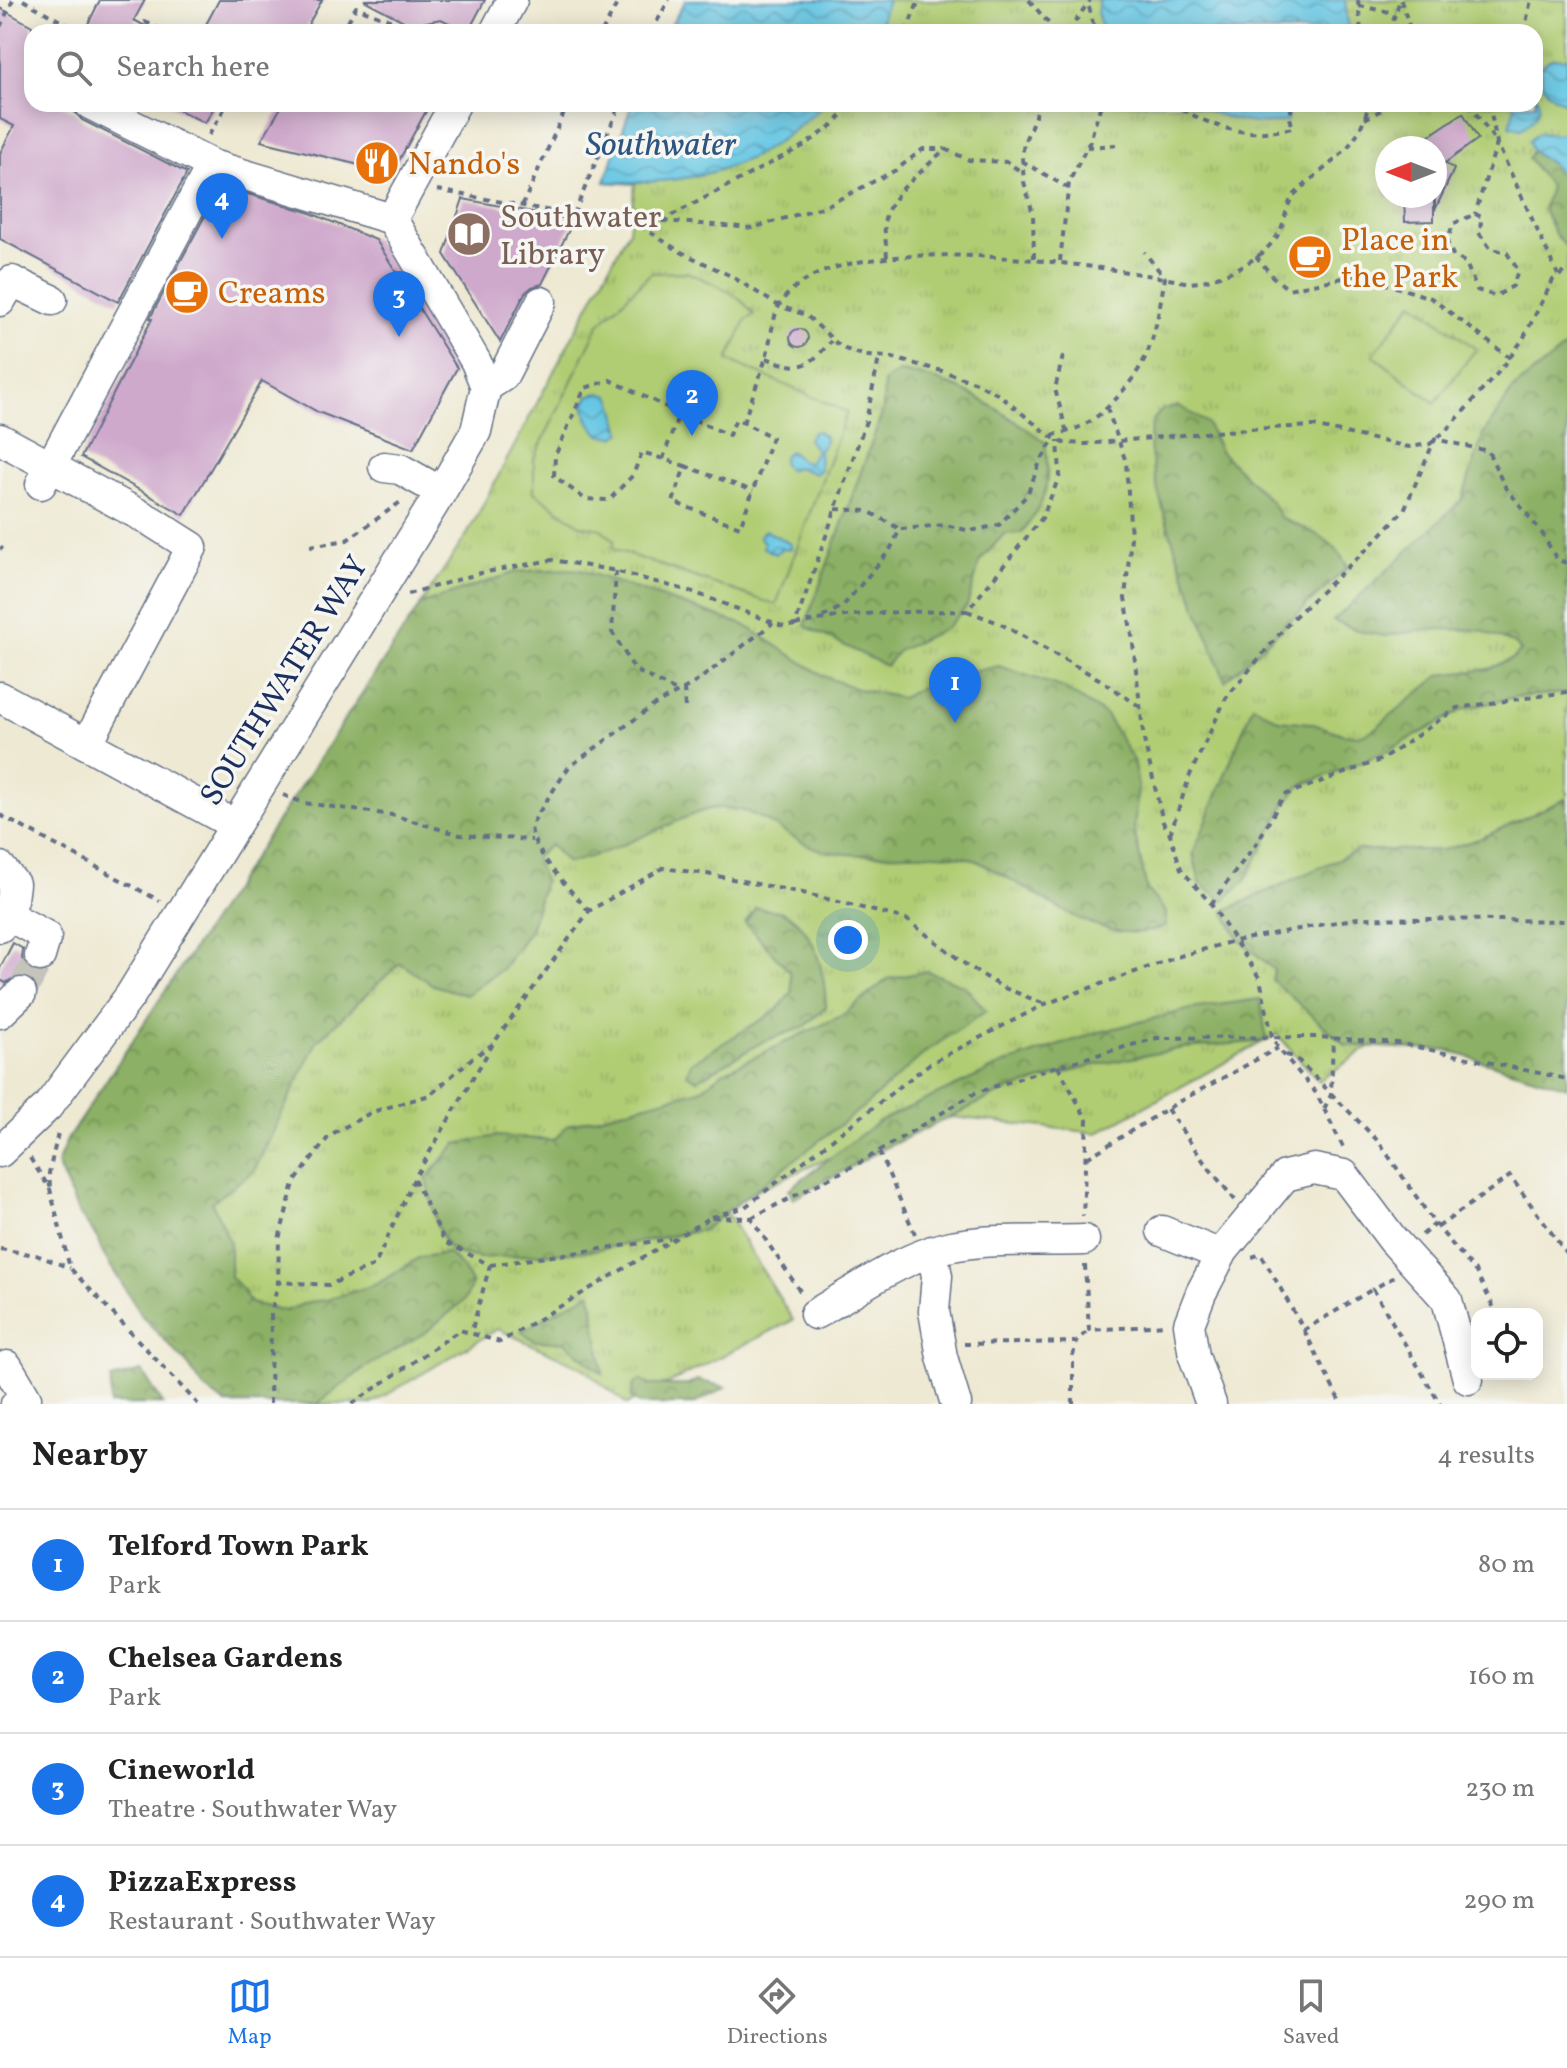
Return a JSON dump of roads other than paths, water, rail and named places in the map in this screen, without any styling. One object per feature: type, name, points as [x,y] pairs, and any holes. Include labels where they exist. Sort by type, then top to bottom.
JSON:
[{"type":"street","points":[[499,24],[512,0]]},
{"type":"street","points":[[106,112],[204,161],[392,219],[481,375],[503,376],[541,302]]},
{"type":"street","points":[[392,219],[450,112]]},
{"type":"street","points":[[45,474],[204,161]]},
{"type":"street","points":[[0,301],[12,281],[52,300]]},
{"type":"street","name":"SOUTHWATER WAY","points":[[7,1146],[48,1106],[130,996],[235,825],[427,484],[476,431],[481,375]]},
{"type":"street","points":[[0,439],[45,474],[192,547],[87,744]]},
{"type":"street","points":[[384,467],[400,469],[427,484]]},
{"type":"street","points":[[0,697],[235,825]]},
{"type":"street","points":[[0,867],[14,884],[3,921],[46,936],[40,956]]},
{"type":"street","points":[[1211,1404],[1194,1356],[1189,1324],[1201,1293],[1219,1258],[1285,1176],[1314,1169],[1344,1175],[1393,1240],[1447,1300],[1468,1379]]},
{"type":"street","points":[[1162,1231],[1219,1258]]},
{"type":"street","points":[[815,1314],[907,1261],[928,1253],[962,1244],[1084,1240]]},
{"type":"street","points":[[928,1253],[937,1276],[934,1311],[940,1344],[956,1404]]},
{"type":"street","points":[[7,1366],[26,1398],[16,1404]]},
{"type":"water","name":"Southwater","points":[[686,0],[888,0],[880,24],[672,24]]},
{"type":"water","points":[[1100,0],[1345,0],[1348,24],[1101,24],[1097,12]]},
{"type":"water","points":[[1552,58],[1567,59],[1567,104],[1550,94],[1543,85],[1543,65]]},
{"type":"water","name":"Southwater","points":[[629,112],[816,112],[770,147],[715,171],[679,179],[605,182]]},
{"type":"water","points":[[1212,112],[1288,112],[1287,121],[1262,124]]},
{"type":"water","points":[[1513,112],[1537,112],[1521,129],[1510,126]]},
{"type":"water","points":[[1538,133],[1567,133],[1567,184],[1557,169],[1532,151],[1529,141]]},
{"type":"water","points":[[600,393],[610,396],[614,405],[622,432],[615,437],[600,435],[588,420],[584,404],[590,395]]},
{"type":"water","points":[[818,431],[825,437],[824,445],[819,450],[820,469],[816,474],[796,467],[789,470],[782,463],[783,456],[790,451],[809,463],[816,450],[808,439]]},
{"type":"water","points":[[765,530],[791,544],[791,549],[781,549],[776,554],[763,548],[764,543],[759,536]]},
{"type":"tunnel","points":[[21,993],[40,956]]},
{"type":"place","name":"Nando's","points":[[377,163]]},
{"type":"place","name":"Southwater Library","points":[[469,234]]},
{"type":"place","name":"PizzaExpress","points":[[222,239]]},
{"type":"place","name":"Place in the Park","points":[[1310,257]]},
{"type":"place","name":"Creams","points":[[187,292]]},
{"type":"place","name":"Cineworld","points":[[399,337]]},
{"type":"place","name":"Chelsea Gardens","points":[[692,436]]},
{"type":"place","name":"Telford Town Park","points":[[955,723]]}]
